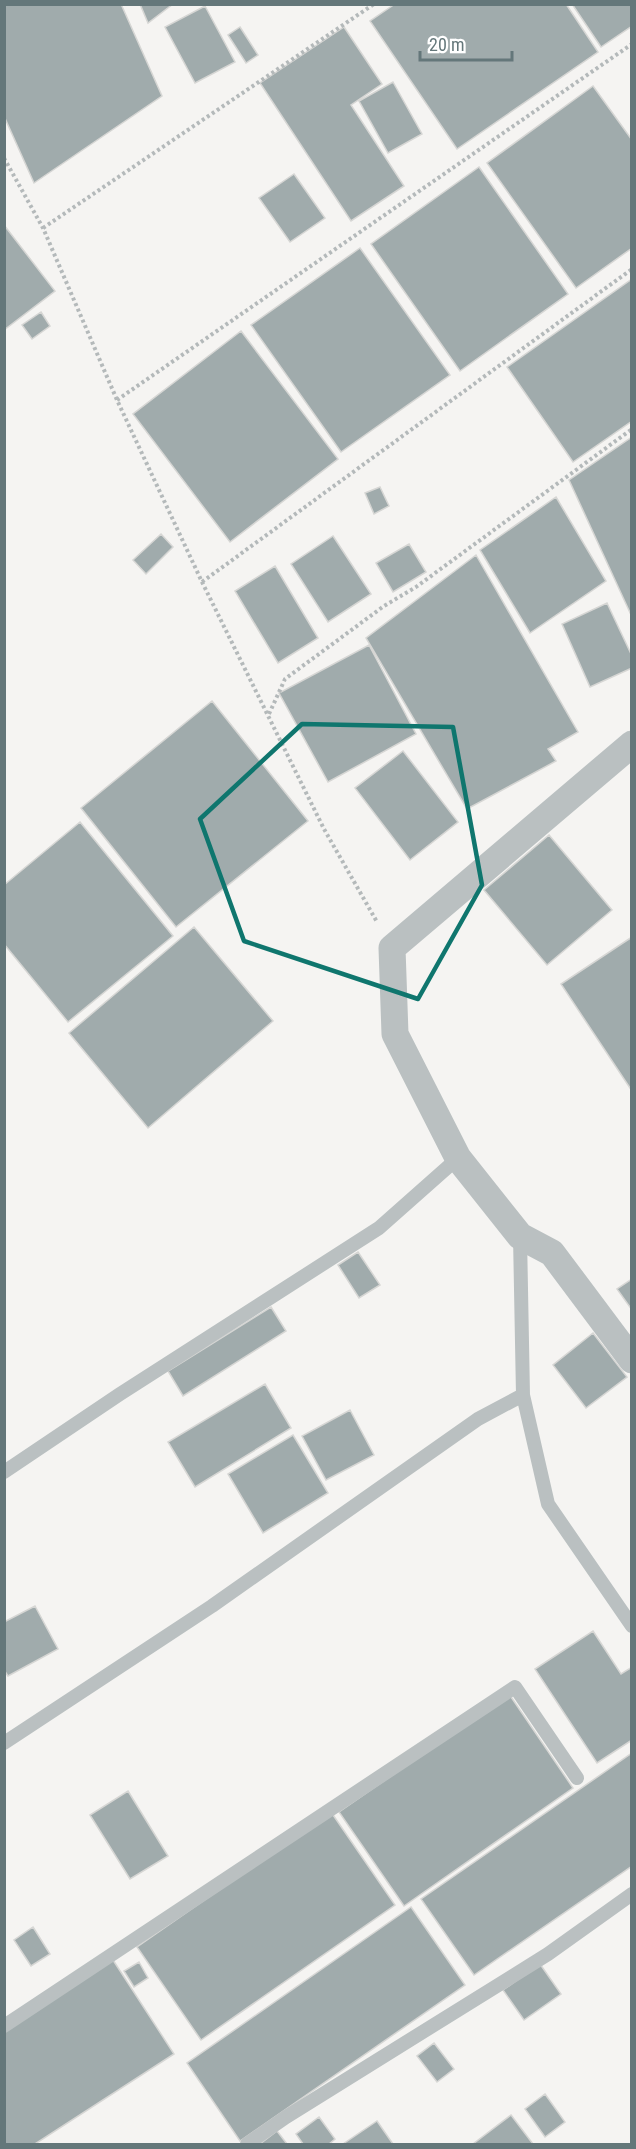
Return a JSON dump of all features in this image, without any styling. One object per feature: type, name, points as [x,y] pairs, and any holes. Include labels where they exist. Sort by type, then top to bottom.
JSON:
[{"type":"street","points":[[632,744],[392,948],[395,1034],[459,1158],[519,1236],[552,1253],[632,1360]]},
{"type":"lane","points":[[4,1472],[120,1394],[379,1228],[459,1158]]},
{"type":"lane","points":[[519,1236],[523,1395],[548,1504],[632,1626]]},
{"type":"lane","points":[[4,1743],[212,1606],[478,1419],[523,1395]]},
{"type":"lane","points":[[4,2026],[515,1687],[577,1778]]},
{"type":"lane","points":[[247,2145],[286,2117],[548,1954],[632,1894]]},
{"type":"path","points":[[43,228],[374,4]]},
{"type":"path","points":[[117,400],[632,44]]},
{"type":"path","points":[[4,158],[43,228],[117,400],[202,582],[324,829],[392,948]]},
{"type":"path","points":[[202,582],[632,269]]},
{"type":"path","points":[[269,714],[285,679],[384,606],[416,587],[632,429]]},
{"type":"highlighted area","points":[[302,724],[453,727],[482,885],[418,999],[244,941],[200,819]]},
{"type":"building","points":[[4,4],[121,4],[162,96],[34,183],[4,116]]},
{"type":"building","points":[[140,4],[173,4],[148,23]]},
{"type":"building","points":[[395,4],[566,4],[598,52],[457,149],[370,21]]},
{"type":"building","points":[[572,4],[632,4],[632,26],[601,47]]},
{"type":"building","points":[[205,6],[235,62],[195,83],[165,27]]},
{"type":"building","points":[[240,27],[258,55],[246,63],[228,35]]},
{"type":"building","points":[[344,27],[382,84],[351,105],[404,186],[351,221],[260,83]]},
{"type":"building","points":[[393,82],[422,134],[388,153],[359,101]]},
{"type":"building","points":[[593,86],[632,140],[632,248],[576,288],[487,163]]},
{"type":"building","points":[[479,167],[568,294],[460,371],[371,244]]},
{"type":"building","points":[[294,174],[325,218],[290,242],[259,198]]},
{"type":"building","points":[[4,225],[55,291],[4,330]]},
{"type":"building","points":[[360,248],[450,375],[341,452],[251,325]]},
{"type":"building","points":[[632,279],[632,421],[573,462],[507,367]]},
{"type":"building","points":[[41,312],[50,326],[32,339],[22,325]]},
{"type":"building","points":[[241,331],[338,459],[230,542],[133,414]]},
{"type":"building","points":[[632,437],[632,617],[569,480]]},
{"type":"building","points":[[380,487],[389,506],[374,514],[365,493]]},
{"type":"building","points":[[556,497],[606,581],[530,633],[480,550]]},
{"type":"building","points":[[161,534],[173,547],[146,574],[133,560]]},
{"type":"building","points":[[333,536],[371,594],[328,622],[291,564]]},
{"type":"building","points":[[409,544],[426,572],[393,592],[376,563]]},
{"type":"building","points":[[476,555],[578,732],[548,749],[556,761],[467,809],[366,638]]},
{"type":"building","points":[[275,566],[318,638],[278,663],[235,591]]},
{"type":"building","points":[[607,603],[632,656],[632,668],[590,687],[562,624]]},
{"type":"building","points":[[369,645],[416,734],[328,782],[279,693]]},
{"type":"building","points":[[212,701],[308,821],[176,927],[81,808]]},
{"type":"building","points":[[403,751],[458,822],[410,860],[355,788]]},
{"type":"building","points":[[80,822],[173,936],[68,1022],[4,944],[4,885]]},
{"type":"building","points":[[549,835],[612,910],[547,965],[484,890]]},
{"type":"building","points":[[194,927],[273,1021],[148,1128],[69,1033]]},
{"type":"building","points":[[632,937],[632,1091],[561,984]]},
{"type":"building","points":[[358,1252],[380,1285],[359,1298],[338,1265]]},
{"type":"building","points":[[632,1279],[632,1310],[617,1289]]},
{"type":"building","points":[[271,1307],[286,1331],[183,1396],[168,1371]]},
{"type":"building","points":[[593,1333],[627,1377],[586,1408],[553,1365]]},
{"type":"building","points":[[265,1384],[291,1428],[195,1487],[168,1442]]},
{"type":"building","points":[[350,1410],[374,1455],[326,1480],[302,1436]]},
{"type":"building","points":[[293,1435],[328,1493],[263,1533],[228,1474]]},
{"type":"building","points":[[35,1606],[58,1649],[8,1676],[4,1670],[4,1622]]},
{"type":"building","points":[[593,1631],[621,1674],[632,1667],[632,1740],[597,1763],[535,1669]]},
{"type":"building","points":[[509,1694],[573,1788],[404,1906],[339,1812]]},
{"type":"building","points":[[632,1753],[632,1866],[474,1975],[421,1899]]},
{"type":"building","points":[[128,1791],[168,1856],[130,1879],[90,1815]]},
{"type":"building","points":[[331,1812],[395,1905],[201,2040],[137,1947]]},
{"type":"building","points":[[411,1907],[465,1985],[240,2141],[187,2063]]},
{"type":"building","points":[[33,1927],[50,1954],[31,1966],[14,1940]]},
{"type":"building","points":[[113,1960],[174,2054],[35,2144],[4,2144],[4,2031]]},
{"type":"building","points":[[139,1962],[148,1978],[134,1987],[124,1971]]},
{"type":"building","points":[[540,1964],[561,1994],[524,2020],[503,1990]]},
{"type":"building","points":[[434,2043],[454,2069],[437,2082],[417,2056]]},
{"type":"building","points":[[545,2094],[565,2122],[545,2137],[525,2109]]},
{"type":"building","points":[[511,2115],[533,2144],[473,2144]]},
{"type":"building","points":[[319,2117],[335,2139],[329,2144],[303,2144],[296,2134]]},
{"type":"building","points":[[377,2121],[393,2144],[343,2144]]},
{"type":"building","points":[[277,2131],[287,2144],[260,2144]]}]
